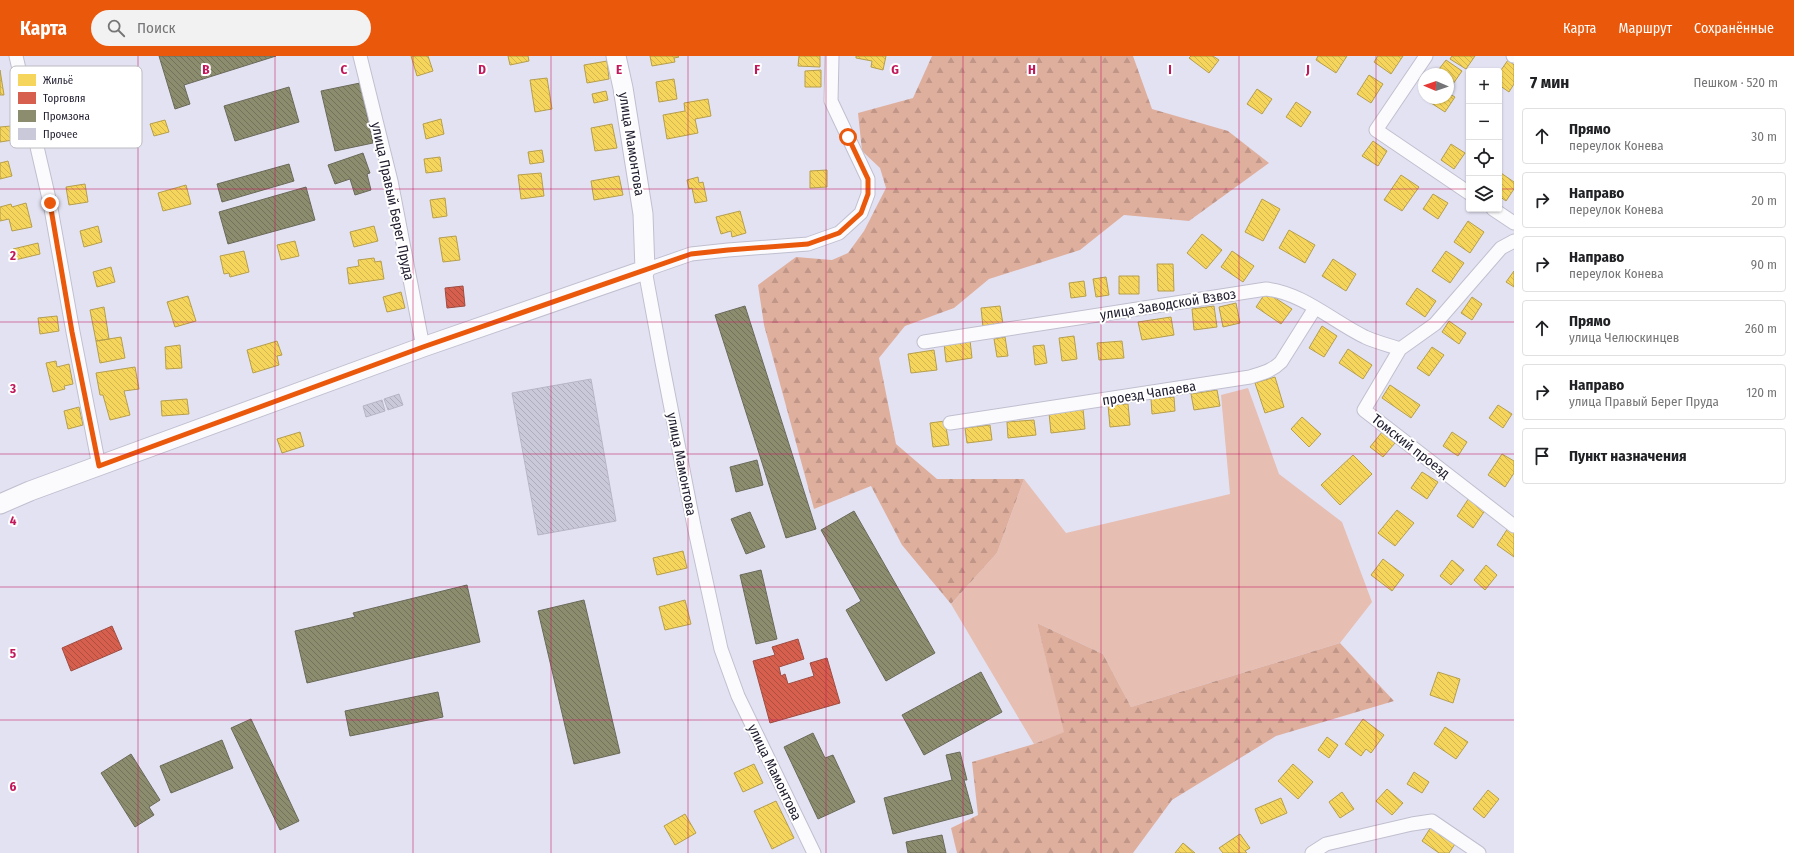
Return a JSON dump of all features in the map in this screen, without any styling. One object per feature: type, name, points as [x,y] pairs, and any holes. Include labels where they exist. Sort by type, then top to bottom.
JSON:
[{"type":"main road","name":"улица Мамонтова","points":[[616,56],[623,88],[643,214],[645,270]]},
{"type":"main road","points":[[0,504],[423,347],[645,270]]},
{"type":"street","points":[[16,56],[18,66]]},
{"type":"street","name":"улица Правый Берег Пруда","points":[[360,56],[391,181],[423,347]]},
{"type":"street","points":[[645,270],[691,254],[808,244],[839,233],[861,213],[868,194],[868,179],[831,101],[832,56]]},
{"type":"street","points":[[1426,56],[1376,130],[1466,191]]},
{"type":"street","points":[[37,148],[50,203],[72,332],[99,466]]},
{"type":"street","points":[[1498,212],[1514,223]]},
{"type":"street","points":[[1400,349],[1435,324],[1501,248],[1514,241]]},
{"type":"street","name":"улица Мамонтова","points":[[645,270],[691,511],[722,649],[738,696],[814,853]]},
{"type":"street","name":"улица Заводской Взвоз","points":[[924,342],[1266,289],[1279,290],[1315,308],[1365,337],[1400,349]]},
{"type":"street","name":"проезд Чапаева","points":[[950,423],[1250,377],[1267,372],[1275,368],[1281,362],[1315,308]]},
{"type":"street","name":"Томский проезд","points":[[1400,349],[1364,410],[1514,526]]},
{"type":"street","points":[[1312,853],[1326,844],[1412,824],[1432,821],[1479,853]]},
{"type":"shaded area","points":[[1248,388],[1279,474],[1342,522],[1372,602],[1340,643],[1131,707],[1103,654],[1037,623],[1065,732],[1034,744],[951,604],[997,553],[1024,479],[1066,533],[1230,494],[1221,395]]},
{"type":"green space","points":[[932,56],[1133,56],[1152,109],[1228,131],[1269,163],[1189,221],[1124,215],[1080,250],[989,279],[954,308],[905,326],[879,358],[896,444],[937,479],[1024,479],[997,553],[951,604],[902,545],[871,486],[814,509],[764,325],[758,285],[796,257],[832,260],[848,253],[864,231],[886,188],[880,168],[862,151],[858,113],[913,98]]},
{"type":"green space","points":[[1037,623],[1103,654],[1131,707],[1340,643],[1394,701],[1276,736],[1172,800],[1133,853],[957,853],[951,828],[978,815],[972,762],[1034,744],[1064,732]]},
{"type":"building: Жильё","points":[[411,56],[428,56],[433,71],[417,76]]},
{"type":"building: Жильё","points":[[508,56],[528,56],[529,61],[510,65]]},
{"type":"building: Жильё","points":[[650,56],[679,57],[674,58],[675,62],[652,66]]},
{"type":"building: Жильё","points":[[799,56],[820,56],[820,67],[798,66]]},
{"type":"building: Жильё","points":[[856,56],[886,56],[883,70],[871,67],[872,61],[856,58]]},
{"type":"building: Жильё","points":[[1191,56],[1213,56],[1219,60],[1209,73],[1189,58]]},
{"type":"building: Жильё","points":[[1318,56],[1347,56],[1336,73],[1316,60]]},
{"type":"building: Жильё","points":[[1378,56],[1403,56],[1391,74],[1374,62]]},
{"type":"building: Жильё","points":[[1452,56],[1475,56],[1466,69],[1450,59]]},
{"type":"building: Жильё","points":[[1446,60],[1462,71],[1454,83],[1454,68],[1440,68]]},
{"type":"building: Жильё","points":[[1508,60],[1514,65],[1514,84],[1509,92],[1502,87],[1502,69]]},
{"type":"building: Жильё","points":[[607,61],[609,79],[587,83],[584,65]]},
{"type":"building: Жильё","points":[[0,70],[4,95],[0,95]]},
{"type":"building: Жильё","points":[[821,70],[821,87],[805,87],[805,71]]},
{"type":"building: Жильё","points":[[1369,75],[1383,84],[1371,103],[1357,94]]},
{"type":"building: Жильё","points":[[547,78],[552,109],[535,112],[530,80]]},
{"type":"building: Жильё","points":[[674,79],[677,99],[659,102],[656,82]]},
{"type":"building: Жильё","points":[[1257,89],[1272,99],[1262,114],[1247,104]]},
{"type":"building: Жильё","points":[[606,91],[608,100],[594,103],[592,94]]},
{"type":"building: Жильё","points":[[708,99],[711,116],[695,119],[698,133],[667,139],[663,115],[685,111],[684,103]]},
{"type":"building: Жильё","points":[[1296,102],[1311,112],[1301,127],[1286,117]]},
{"type":"building: Жильё","points":[[1433,104],[1450,104],[1445,112]]},
{"type":"building: Жильё","points":[[441,119],[444,134],[426,139],[423,124]]},
{"type":"building: Жильё","points":[[165,120],[169,132],[154,136],[150,124]]},
{"type":"building: Жильё","points":[[612,124],[617,148],[595,151],[591,128]]},
{"type":"building: Жильё","points":[[10,126],[10,140],[0,142],[0,127]]},
{"type":"building: Жильё","points":[[1373,141],[1387,151],[1378,166],[1362,156]]},
{"type":"building: Жильё","points":[[1451,144],[1465,153],[1454,169],[1441,160]]},
{"type":"building: Жильё","points":[[542,150],[544,162],[530,164],[528,152]]},
{"type":"building: Жильё","points":[[440,157],[442,171],[426,173],[424,159]]},
{"type":"building: Жильё","points":[[8,161],[12,176],[0,179],[0,163]]},
{"type":"building: Жильё","points":[[827,170],[827,187],[810,188],[810,171]]},
{"type":"building: Жильё","points":[[541,173],[544,196],[521,199],[518,175]]},
{"type":"building: Жильё","points":[[1502,174],[1514,182],[1514,189],[1506,201],[1502,198]]},
{"type":"building: Жильё","points":[[1401,175],[1419,187],[1402,211],[1384,200]]},
{"type":"building: Жильё","points":[[619,176],[623,195],[594,200],[591,181]]},
{"type":"building: Жильё","points":[[698,177],[699,183],[703,182],[707,201],[695,203],[692,188],[689,189],[687,180]]},
{"type":"building: Жильё","points":[[85,184],[88,202],[69,205],[66,187]]},
{"type":"building: Жильё","points":[[186,185],[191,204],[163,211],[158,193]]},
{"type":"building: Жильё","points":[[1433,194],[1448,203],[1438,219],[1423,209]]},
{"type":"building: Жильё","points":[[445,198],[447,216],[433,218],[430,200]]},
{"type":"building: Жильё","points":[[1262,199],[1280,209],[1263,241],[1245,232]]},
{"type":"building: Жильё","points":[[26,203],[32,227],[12,231],[9,219],[0,221],[0,207],[11,204],[12,207]]},
{"type":"building: Жильё","points":[[740,211],[746,233],[732,237],[731,231],[721,234],[716,217]]},
{"type":"building: Жильё","points":[[1468,221],[1484,232],[1470,253],[1454,242]]},
{"type":"building: Жильё","points":[[98,226],[102,242],[84,247],[80,231]]},
{"type":"building: Жильё","points":[[374,226],[378,241],[354,247],[350,232]]},
{"type":"building: Жильё","points":[[1289,230],[1315,245],[1305,263],[1279,248]]},
{"type":"building: Жильё","points":[[1202,234],[1222,250],[1206,269],[1187,253]]},
{"type":"building: Жильё","points":[[456,236],[460,260],[443,262],[439,238]]},
{"type":"building: Жильё","points":[[295,241],[299,256],[281,260],[277,245]]},
{"type":"building: Жильё","points":[[38,243],[40,254],[15,260],[13,249]]},
{"type":"building: Жильё","points":[[244,251],[249,272],[230,277],[229,273],[224,274],[220,256]]},
{"type":"building: Жильё","points":[[1232,251],[1254,266],[1243,282],[1221,267]]},
{"type":"building: Жильё","points":[[1446,251],[1464,263],[1450,283],[1432,271]]},
{"type":"building: Жильё","points":[[374,258],[375,262],[381,261],[384,279],[349,284],[347,268],[359,266],[358,260]]},
{"type":"building: Жильё","points":[[1333,259],[1356,274],[1346,291],[1322,276]]},
{"type":"building: Жильё","points":[[1157,264],[1173,264],[1174,291],[1158,291]]},
{"type":"building: Жильё","points":[[111,267],[115,282],[97,287],[93,272]]},
{"type":"building: Жильё","points":[[1514,271],[1514,287],[1506,282]]},
{"type":"building: Жильё","points":[[1119,276],[1139,276],[1139,294],[1119,294]]},
{"type":"building: Жильё","points":[[1106,277],[1109,295],[1096,297],[1093,279]]},
{"type":"building: Жильё","points":[[1084,281],[1086,296],[1071,298],[1069,283]]},
{"type":"building: Жильё","points":[[1417,288],[1436,301],[1425,317],[1406,304]]},
{"type":"building: Жильё","points":[[401,292],[405,308],[387,312],[383,297]]},
{"type":"building: Жильё","points":[[1266,292],[1292,309],[1281,324],[1256,307]]},
{"type":"building: Жильё","points":[[188,296],[196,321],[175,327],[167,302]]},
{"type":"building: Жильё","points":[[1472,297],[1482,304],[1472,320],[1461,313]]},
{"type":"building: Жильё","points":[[1236,303],[1240,323],[1223,327],[1219,307]]},
{"type":"building: Жильё","points":[[1000,306],[1003,324],[983,327],[981,308]]},
{"type":"building: Жильё","points":[[1214,306],[1217,327],[1194,330],[1192,309]]},
{"type":"building: Жильё","points":[[104,307],[109,339],[96,341],[90,310]]},
{"type":"building: Жильё","points":[[57,316],[59,331],[40,334],[38,318]]},
{"type":"building: Жильё","points":[[1171,317],[1174,335],[1142,340],[1138,322]]},
{"type":"building: Жильё","points":[[1449,321],[1466,333],[1459,344],[1442,332]]},
{"type":"building: Жильё","points":[[1322,326],[1337,336],[1324,357],[1309,348]]},
{"type":"building: Жильё","points":[[1074,336],[1077,359],[1062,361],[1059,338]]},
{"type":"building: Жильё","points":[[121,337],[125,358],[100,363],[96,341]]},
{"type":"building: Жильё","points":[[1005,337],[1008,356],[997,357],[994,339]]},
{"type":"building: Жильё","points":[[970,340],[972,358],[946,362],[944,343]]},
{"type":"building: Жильё","points":[[277,341],[282,355],[277,356],[279,365],[253,373],[247,350]]},
{"type":"building: Жильё","points":[[1122,341],[1124,358],[1099,360],[1097,343]]},
{"type":"building: Жильё","points":[[180,345],[182,368],[166,369],[165,347]]},
{"type":"building: Жильё","points":[[1044,345],[1047,363],[1035,365],[1033,346]]},
{"type":"building: Жильё","points":[[1432,347],[1444,355],[1429,376],[1417,368]]},
{"type":"building: Жильё","points":[[1348,349],[1372,365],[1363,379],[1339,363]]},
{"type":"building: Жильё","points":[[934,350],[937,370],[911,373],[908,354]]},
{"type":"building: Жильё","points":[[56,361],[57,367],[69,364],[73,384],[64,386],[65,389],[53,392],[46,363]]},
{"type":"building: Жильё","points":[[135,367],[139,389],[124,391],[130,415],[110,420],[103,395],[100,395],[96,373]]},
{"type":"building: Жильё","points":[[1275,377],[1284,407],[1265,413],[1255,383]]},
{"type":"building: Жильё","points":[[1390,385],[1420,405],[1411,418],[1382,398]]},
{"type":"building: Жильё","points":[[1217,390],[1220,406],[1194,410],[1191,394]]},
{"type":"building: Жильё","points":[[1174,397],[1175,411],[1152,414],[1151,399]]},
{"type":"building: Жильё","points":[[187,399],[189,414],[162,416],[161,401]]},
{"type":"building: Жильё","points":[[1128,404],[1130,425],[1110,427],[1108,405]]},
{"type":"building: Жильё","points":[[1498,405],[1512,414],[1503,428],[1489,418]]},
{"type":"building: Жильё","points":[[79,407],[83,425],[68,429],[64,411]]},
{"type":"building: Жильё","points":[[1083,409],[1085,429],[1051,433],[1049,413]]},
{"type":"building: Жильё","points":[[1302,417],[1321,434],[1309,447],[1291,429]]},
{"type":"building: Жильё","points":[[1034,420],[1036,435],[1008,438],[1007,422]]},
{"type":"building: Жильё","points":[[945,421],[949,445],[933,447],[930,423]]},
{"type":"building: Жильё","points":[[990,425],[992,440],[967,443],[965,428]]},
{"type":"building: Жильё","points":[[300,432],[304,446],[282,453],[277,439]]},
{"type":"building: Жильё","points":[[1382,432],[1395,443],[1383,457],[1370,447]]},
{"type":"building: Жильё","points":[[1452,432],[1467,442],[1458,456],[1443,446]]},
{"type":"building: Жильё","points":[[1502,454],[1514,461],[1514,473],[1505,487],[1488,475]]},
{"type":"building: Жильё","points":[[1353,455],[1372,474],[1340,505],[1321,485]]},
{"type":"building: Жильё","points":[[1422,472],[1438,482],[1427,499],[1411,488]]},
{"type":"building: Жильё","points":[[1471,495],[1488,506],[1473,528],[1457,516]]},
{"type":"building: Жильё","points":[[1397,510],[1414,523],[1395,546],[1378,533]]},
{"type":"building: Жильё","points":[[1508,528],[1514,532],[1514,557],[1497,545]]},
{"type":"building: Жильё","points":[[683,551],[687,568],[657,575],[653,558]]},
{"type":"building: Жильё","points":[[1383,559],[1404,575],[1392,591],[1371,575]]},
{"type":"building: Жильё","points":[[1452,560],[1464,570],[1451,585],[1440,576]]},
{"type":"building: Жильё","points":[[1486,565],[1497,575],[1485,590],[1474,580]]},
{"type":"building: Жильё","points":[[685,600],[691,624],[665,630],[659,607]]},
{"type":"building: Жильё","points":[[1438,672],[1460,679],[1453,703],[1430,695]]},
{"type":"building: Жильё","points":[[1363,719],[1384,735],[1371,753],[1366,749],[1361,756],[1345,744]]},
{"type":"building: Жильё","points":[[1445,727],[1468,742],[1456,759],[1434,744]]},
{"type":"building: Жильё","points":[[1327,737],[1338,745],[1329,758],[1318,750]]},
{"type":"building: Жильё","points":[[754,764],[763,783],[743,792],[734,773]]},
{"type":"building: Жильё","points":[[1293,764],[1313,782],[1298,799],[1278,781]]},
{"type":"building: Жильё","points":[[1414,772],[1429,782],[1422,793],[1407,784]]},
{"type":"building: Жильё","points":[[1387,789],[1403,803],[1392,815],[1376,801]]},
{"type":"building: Жильё","points":[[1488,790],[1499,799],[1484,818],[1473,809]]},
{"type":"building: Жильё","points":[[1342,792],[1354,809],[1340,818],[1329,802]]},
{"type":"building: Жильё","points":[[1281,798],[1287,813],[1261,824],[1255,809]]},
{"type":"building: Жильё","points":[[776,801],[794,838],[772,849],[754,811]]},
{"type":"building: Жильё","points":[[685,814],[696,833],[675,845],[664,826]]},
{"type":"building: Жильё","points":[[1431,827],[1455,844],[1449,853],[1439,853],[1422,841]]},
{"type":"building: Жильё","points":[[1240,834],[1250,848],[1245,851],[1247,853],[1223,853],[1219,848]]},
{"type":"building: Жильё","points":[[1183,843],[1195,853],[1175,853]]},
{"type":"building: Торговля","points":[[463,286],[465,306],[447,308],[445,288]]},
{"type":"building: Торговля","points":[[112,626],[122,649],[71,671],[62,648]]},
{"type":"building: Торговля","points":[[798,639],[804,659],[779,667],[781,676],[785,674],[788,684],[814,676],[810,663],[827,658],[840,703],[770,723],[753,661],[775,655],[772,647]]},
{"type":"building: Промзона","points":[[159,56],[276,56],[184,85],[190,104],[175,109]]},
{"type":"building: Промзона","points":[[360,83],[373,143],[335,151],[321,91]]},
{"type":"building: Промзона","points":[[289,87],[299,122],[235,141],[224,106]]},
{"type":"building: Промзона","points":[[363,153],[370,173],[367,174],[371,190],[355,195],[350,179],[335,184],[328,165]]},
{"type":"building: Промзона","points":[[289,164],[294,181],[222,202],[217,184]]},
{"type":"building: Промзона","points":[[306,187],[315,220],[228,244],[219,212]]},
{"type":"building: Промзона","points":[[745,306],[816,529],[786,538],[715,315]]},
{"type":"building: Промзона","points":[[757,460],[763,485],[736,492],[730,467]]},
{"type":"building: Промзона","points":[[854,511],[935,653],[886,681],[846,610],[861,601],[821,530]]},
{"type":"building: Промзона","points":[[750,512],[765,547],[746,554],[731,519]]},
{"type":"building: Промзона","points":[[761,570],[777,639],[756,644],[740,575]]},
{"type":"building: Промзона","points":[[467,585],[480,642],[307,683],[295,631],[355,617],[353,613]]},
{"type":"building: Промзона","points":[[584,600],[620,753],[574,764],[538,611]]},
{"type":"building: Промзона","points":[[981,672],[1002,712],[924,755],[902,715]]},
{"type":"building: Промзона","points":[[438,692],[443,717],[350,736],[345,711]]},
{"type":"building: Промзона","points":[[251,719],[299,821],[280,830],[231,728]]},
{"type":"building: Промзона","points":[[813,733],[825,758],[833,755],[855,802],[818,819],[784,747]]},
{"type":"building: Промзона","points":[[222,740],[233,768],[171,793],[160,766]]},
{"type":"building: Промзона","points":[[960,752],[967,780],[964,780],[973,813],[893,834],[884,798],[952,780],[946,755]]},
{"type":"building: Промзона","points":[[131,754],[160,800],[149,807],[154,815],[135,827],[101,773]]},
{"type":"building: Промзона","points":[[942,835],[946,853],[908,853],[906,842]]},
{"type":"building: Прочее","points":[[591,379],[616,521],[538,535],[512,393]]},
{"type":"building: Прочее","points":[[399,394],[403,405],[388,410],[384,399]]},
{"type":"building: Прочее","points":[[382,400],[385,411],[366,417],[363,406]]},
{"type":"route","points":[[50,203],[72,332],[99,466],[423,347],[691,254],[808,244],[839,233],[861,213],[868,194],[868,179],[848,137]]}]
